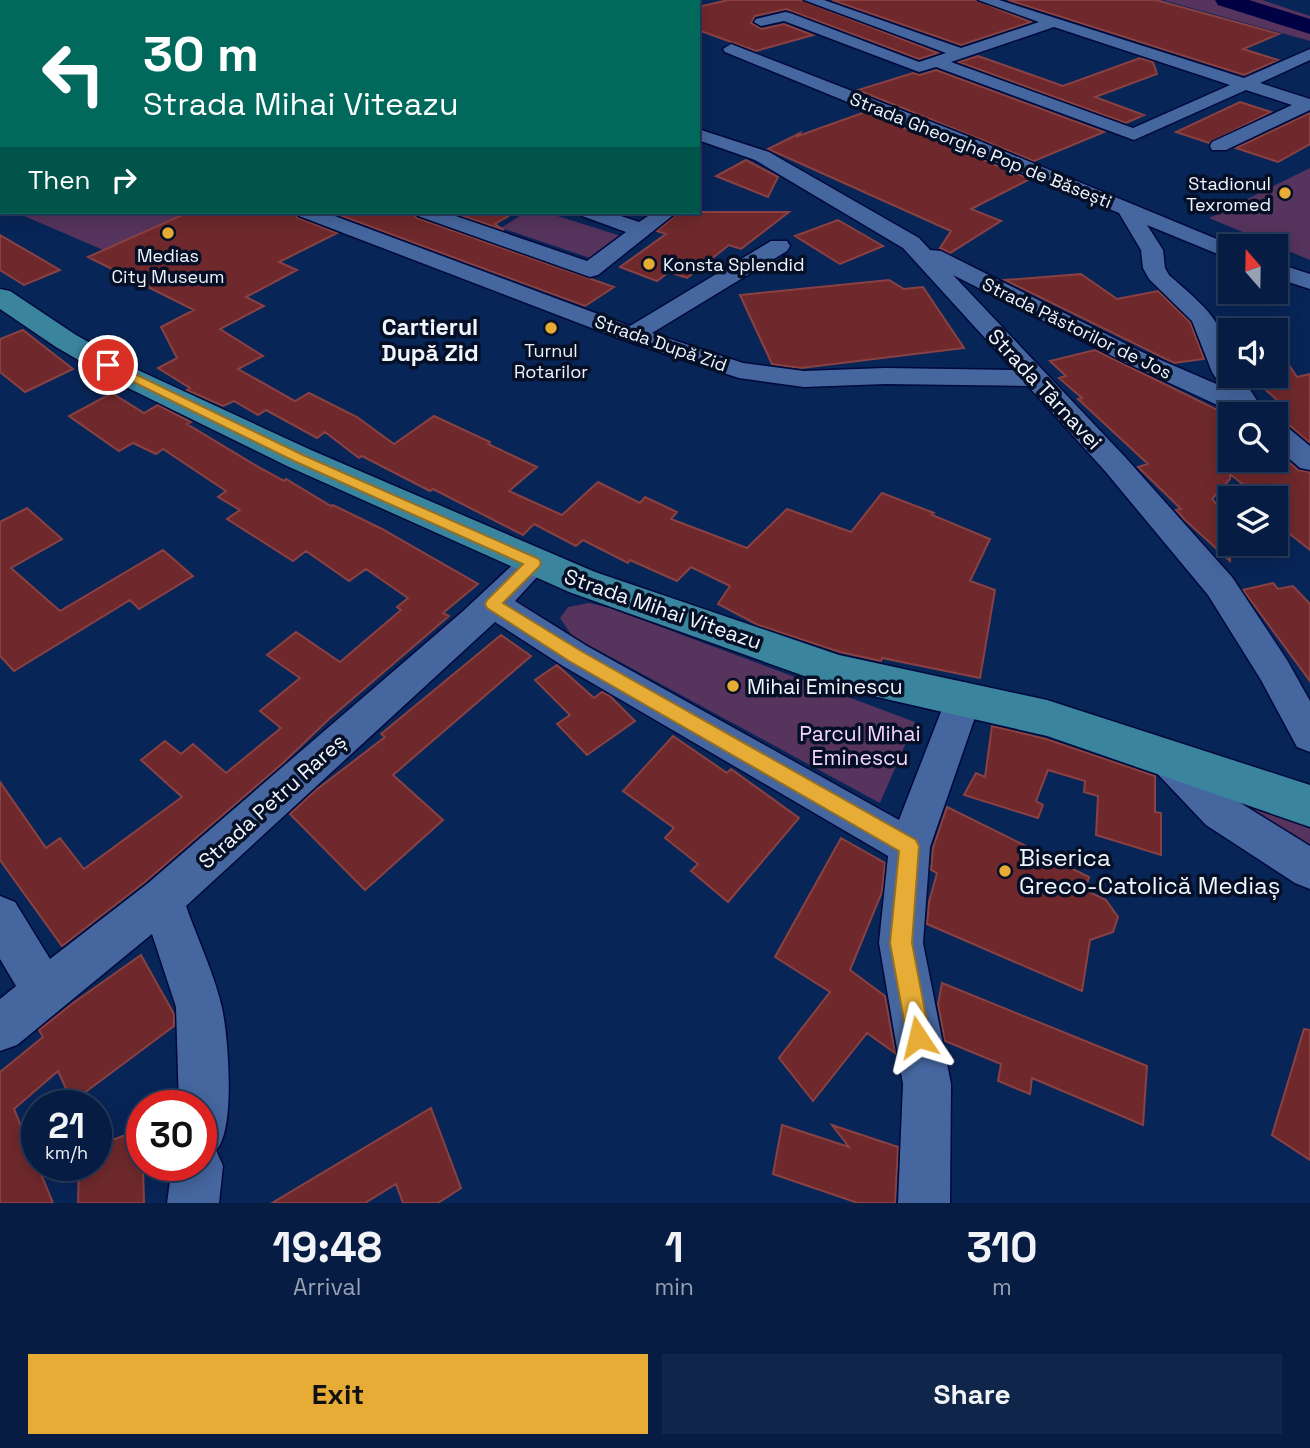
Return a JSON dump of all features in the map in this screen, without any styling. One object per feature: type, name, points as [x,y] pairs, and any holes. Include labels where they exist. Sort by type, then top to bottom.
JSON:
[{"type":"main road","name":"Strada Mihai Viteazu","points":[[0,297],[66,341],[129,377],[299,458],[534,563],[629,599],[838,671],[964,697],[1047,718],[1310,806]]},
{"type":"street","points":[[811,0],[961,53]]},
{"type":"street","points":[[985,0],[1308,104]]},
{"type":"street","points":[[1005,6],[1026,0]]},
{"type":"street","points":[[761,22],[785,16],[919,67],[1055,22]]},
{"type":"street","points":[[811,43],[836,35]]},
{"type":"street","name":"Strada Gheorghe Pop de Băsești","points":[[731,50],[958,139],[1218,247]]},
{"type":"street","points":[[935,61],[1134,135],[1310,54]]},
{"type":"street","points":[[1219,146],[1308,104]]},
{"type":"street","name":"Strada Târnavei","points":[[700,135],[762,156],[911,243],[1115,464],[1220,586],[1274,670],[1310,736]]},
{"type":"street","name":"Strada Păstorilor de Jos","points":[[1128,211],[1152,250],[1154,268],[1160,279],[1203,318],[1218,355]]},
{"type":"street","name":"Strada După Zid","points":[[320,214],[341,217],[632,335],[739,370],[804,379],[885,376],[1035,378]]},
{"type":"street","points":[[431,214],[590,270],[664,214]]},
{"type":"street","points":[[595,214],[642,230]]},
{"type":"street","name":"Strada Păstorilor de Jos","points":[[911,243],[1133,358],[1231,402]]},
{"type":"street","points":[[632,335],[779,246]]},
{"type":"street","points":[[1288,274],[1310,282]]},
{"type":"street","points":[[1172,374],[1218,372]]},
{"type":"street","points":[[1288,442],[1310,461]]},
{"type":"street","name":"Strada Petru Rareș","points":[[0,1028],[162,899],[493,604],[534,563]]},
{"type":"street","points":[[493,604],[575,656],[909,846]]},
{"type":"street","points":[[924,1203],[927,1084],[901,943],[909,846],[964,697]]},
{"type":"street","points":[[1166,756],[1220,812],[1310,869]]},
{"type":"street","points":[[162,899],[199,1007],[205,1090]]},
{"type":"street","points":[[0,917],[45,993]]},
{"type":"street","points":[[193,1203],[196,1181]]},
{"type":"green space","points":[[1163,0],[1262,0],[1310,16],[1310,41]]},
{"type":"green space","name":"Stadionul Texromed","points":[[1310,168],[1310,260],[1288,251],[1288,234],[1247,234],[1209,218]]},
{"type":"green space","points":[[20,214],[184,214],[103,250]]},
{"type":"green space","points":[[523,214],[551,214],[621,236],[590,258],[501,228]]},
{"type":"green space","name":"Parcul Mihai Eminescu","points":[[589,603],[610,608],[915,722],[880,803],[572,636],[560,618],[568,607]]},
{"type":"green space","points":[[1166,756],[1310,827],[1310,869]]},
{"type":"building","points":[[728,0],[802,0],[938,53],[919,59],[786,9],[755,16],[751,23],[762,29],[784,24],[813,35],[756,51],[700,31],[700,7]]},
{"type":"building","points":[[832,0],[976,0],[1031,22],[961,45]]},
{"type":"building","points":[[1008,0],[1156,0],[1279,34],[1243,49],[1278,60],[1244,75]]},
{"type":"building","points":[[978,56],[1063,86],[1140,58],[1153,62],[1157,74],[1095,97],[1144,115],[1126,123],[959,62]]},
{"type":"building","points":[[936,70],[1104,132],[1034,161],[858,90],[913,73],[920,75]]},
{"type":"building","points":[[1240,102],[1271,112],[1209,143],[1176,132]]},
{"type":"building","points":[[865,112],[1030,179],[971,209],[1001,221],[950,253],[940,248],[951,231],[768,149],[800,133],[798,136]]},
{"type":"building","points":[[1310,113],[1310,144],[1278,162],[1236,148]]},
{"type":"building","points":[[746,160],[778,177],[768,197],[716,176]]},
{"type":"building","points":[[789,212],[741,249],[729,245],[687,278],[669,272],[657,281],[620,267],[666,234],[657,231],[677,214]]},
{"type":"building","points":[[185,214],[295,214],[298,218],[337,233],[279,262],[297,270],[246,297],[264,306],[220,329],[263,356],[238,369],[295,401],[309,393],[357,417],[394,444],[434,416],[537,467],[509,491],[562,515],[598,482],[640,503],[645,497],[677,512],[671,519],[747,548],[787,509],[851,532],[882,493],[990,539],[970,581],[995,590],[980,678],[840,652],[758,625],[718,604],[730,586],[691,567],[677,581],[630,560],[628,563],[583,540],[576,546],[534,524],[523,535],[433,489],[430,491],[362,456],[359,458],[325,432],[317,438],[266,410],[258,415],[234,401],[223,406],[187,390],[190,388],[158,368],[177,358],[161,327],[194,310],[88,257]]},
{"type":"building","points":[[336,214],[414,214],[417,218],[614,287],[585,306]]},
{"type":"building","points":[[457,214],[512,214],[495,224],[504,230]]},
{"type":"building","points":[[838,220],[883,246],[840,264],[795,236]]},
{"type":"building","points":[[0,235],[60,270],[24,285],[0,270]]},
{"type":"building","points":[[1081,274],[1117,299],[1158,291],[1190,322],[1204,359],[1174,363],[1005,280]]},
{"type":"building","points":[[889,280],[904,289],[923,287],[964,348],[801,368],[772,364],[740,295]]},
{"type":"building","points":[[23,330],[73,369],[25,392],[0,372],[0,339]]},
{"type":"building","points":[[1095,350],[1218,410],[1218,472],[1288,472],[1288,461],[1298,470],[1310,472],[1310,550],[1288,533],[1288,486],[1245,486],[1230,474],[1230,479],[1224,486],[1218,486],[1218,492],[1212,499],[1218,506],[1218,550],[1185,520],[1176,510],[1181,509],[1138,467],[1148,464],[1078,399],[1082,398],[1059,378],[1066,376],[1050,361]]},
{"type":"building","points":[[1288,364],[1297,377],[1310,374],[1310,443],[1288,424],[1288,402],[1276,402],[1264,388],[1288,388]]},
{"type":"building","points":[[112,393],[144,413],[158,405],[191,422],[187,424],[260,468],[284,481],[286,479],[331,506],[382,529],[478,584],[443,613],[449,616],[329,719],[283,763],[145,882],[62,946],[0,860],[0,782],[46,848],[60,838],[84,869],[182,797],[141,760],[165,741],[181,754],[193,744],[226,773],[281,728],[260,711],[300,678],[267,655],[296,632],[340,662],[401,610],[397,607],[408,598],[366,569],[349,581],[306,551],[293,561],[227,519],[240,510],[218,497],[226,491],[163,449],[156,454],[133,443],[119,451],[69,416]]},
{"type":"building","points":[[27,508],[62,539],[11,568],[60,611],[163,550],[193,576],[139,609],[130,600],[14,671],[0,656],[0,522]]},
{"type":"building","points":[[1273,583],[1278,589],[1293,586],[1310,604],[1310,681],[1243,590]]},
{"type":"building","points":[[501,635],[531,656],[393,775],[443,820],[365,890],[290,814],[316,790],[385,737],[381,734]]},
{"type":"building","points":[[557,665],[594,698],[602,692],[610,696],[635,721],[587,755],[557,724],[570,715],[535,680]]},
{"type":"building","points":[[992,726],[1046,739],[1155,776],[1155,812],[1161,813],[1161,855],[1096,835],[1098,796],[1084,792],[1085,781],[1048,770],[1036,801],[1043,805],[1038,818],[964,795],[976,773],[985,777]]},
{"type":"building","points":[[673,736],[727,773],[731,769],[799,818],[728,902],[691,871],[698,864],[665,838],[674,828],[623,791]]},
{"type":"building","points":[[947,807],[1089,877],[1085,890],[1106,900],[1118,917],[1113,932],[1090,940],[1082,991],[927,924],[929,902],[937,873],[931,870],[933,848]]},
{"type":"building","points":[[841,838],[885,863],[882,892],[850,970],[885,996],[895,1053],[867,1033],[813,1101],[779,1058],[830,992],[775,957]]},
{"type":"building","points":[[141,955],[174,1014],[174,1026],[88,1090],[67,1090],[58,1071],[36,1090],[21,1090],[21,1103],[14,1109],[21,1126],[21,1181],[44,1181],[53,1203],[0,1203],[0,1072],[43,1037],[39,1030]]},
{"type":"building","points":[[942,983],[1147,1066],[1143,1125],[1032,1078],[1030,1094],[998,1081],[1001,1064],[945,1041],[938,1004]]},
{"type":"building","points":[[1304,1029],[1310,1030],[1310,1160],[1272,1135]]},
{"type":"building","points":[[431,1108],[461,1188],[438,1203],[403,1203],[396,1184],[365,1203],[272,1203]]},
{"type":"building","points":[[782,1125],[849,1147],[832,1125],[898,1147],[895,1203],[858,1203],[773,1174]]},
{"type":"building","points":[[126,1135],[126,1181],[143,1181],[144,1203],[78,1203],[79,1181],[112,1181],[112,1140]]},
{"type":"waterway","points":[[1226,0],[1310,27]]},
{"type":"place","name":"Stadionul Texromed","points":[[1285,193]]},
{"type":"place","name":"Medias City Museum","points":[[168,233]]},
{"type":"place","name":"Konsta Splendid","points":[[649,264]]},
{"type":"place","name":"Turnul Rotarilor","points":[[551,328]]},
{"type":"place","name":"Mihai Eminescu","points":[[733,686]]},
{"type":"place","name":"Biserica Greco-Catolică Mediaș","points":[[1005,871]]},
{"type":"district","name":"Cartierul După Zid","points":[[430,340]]},
{"type":"route","points":[[108,365],[299,458],[534,563],[493,604],[575,656],[909,846],[901,943],[918,1037]]}]
